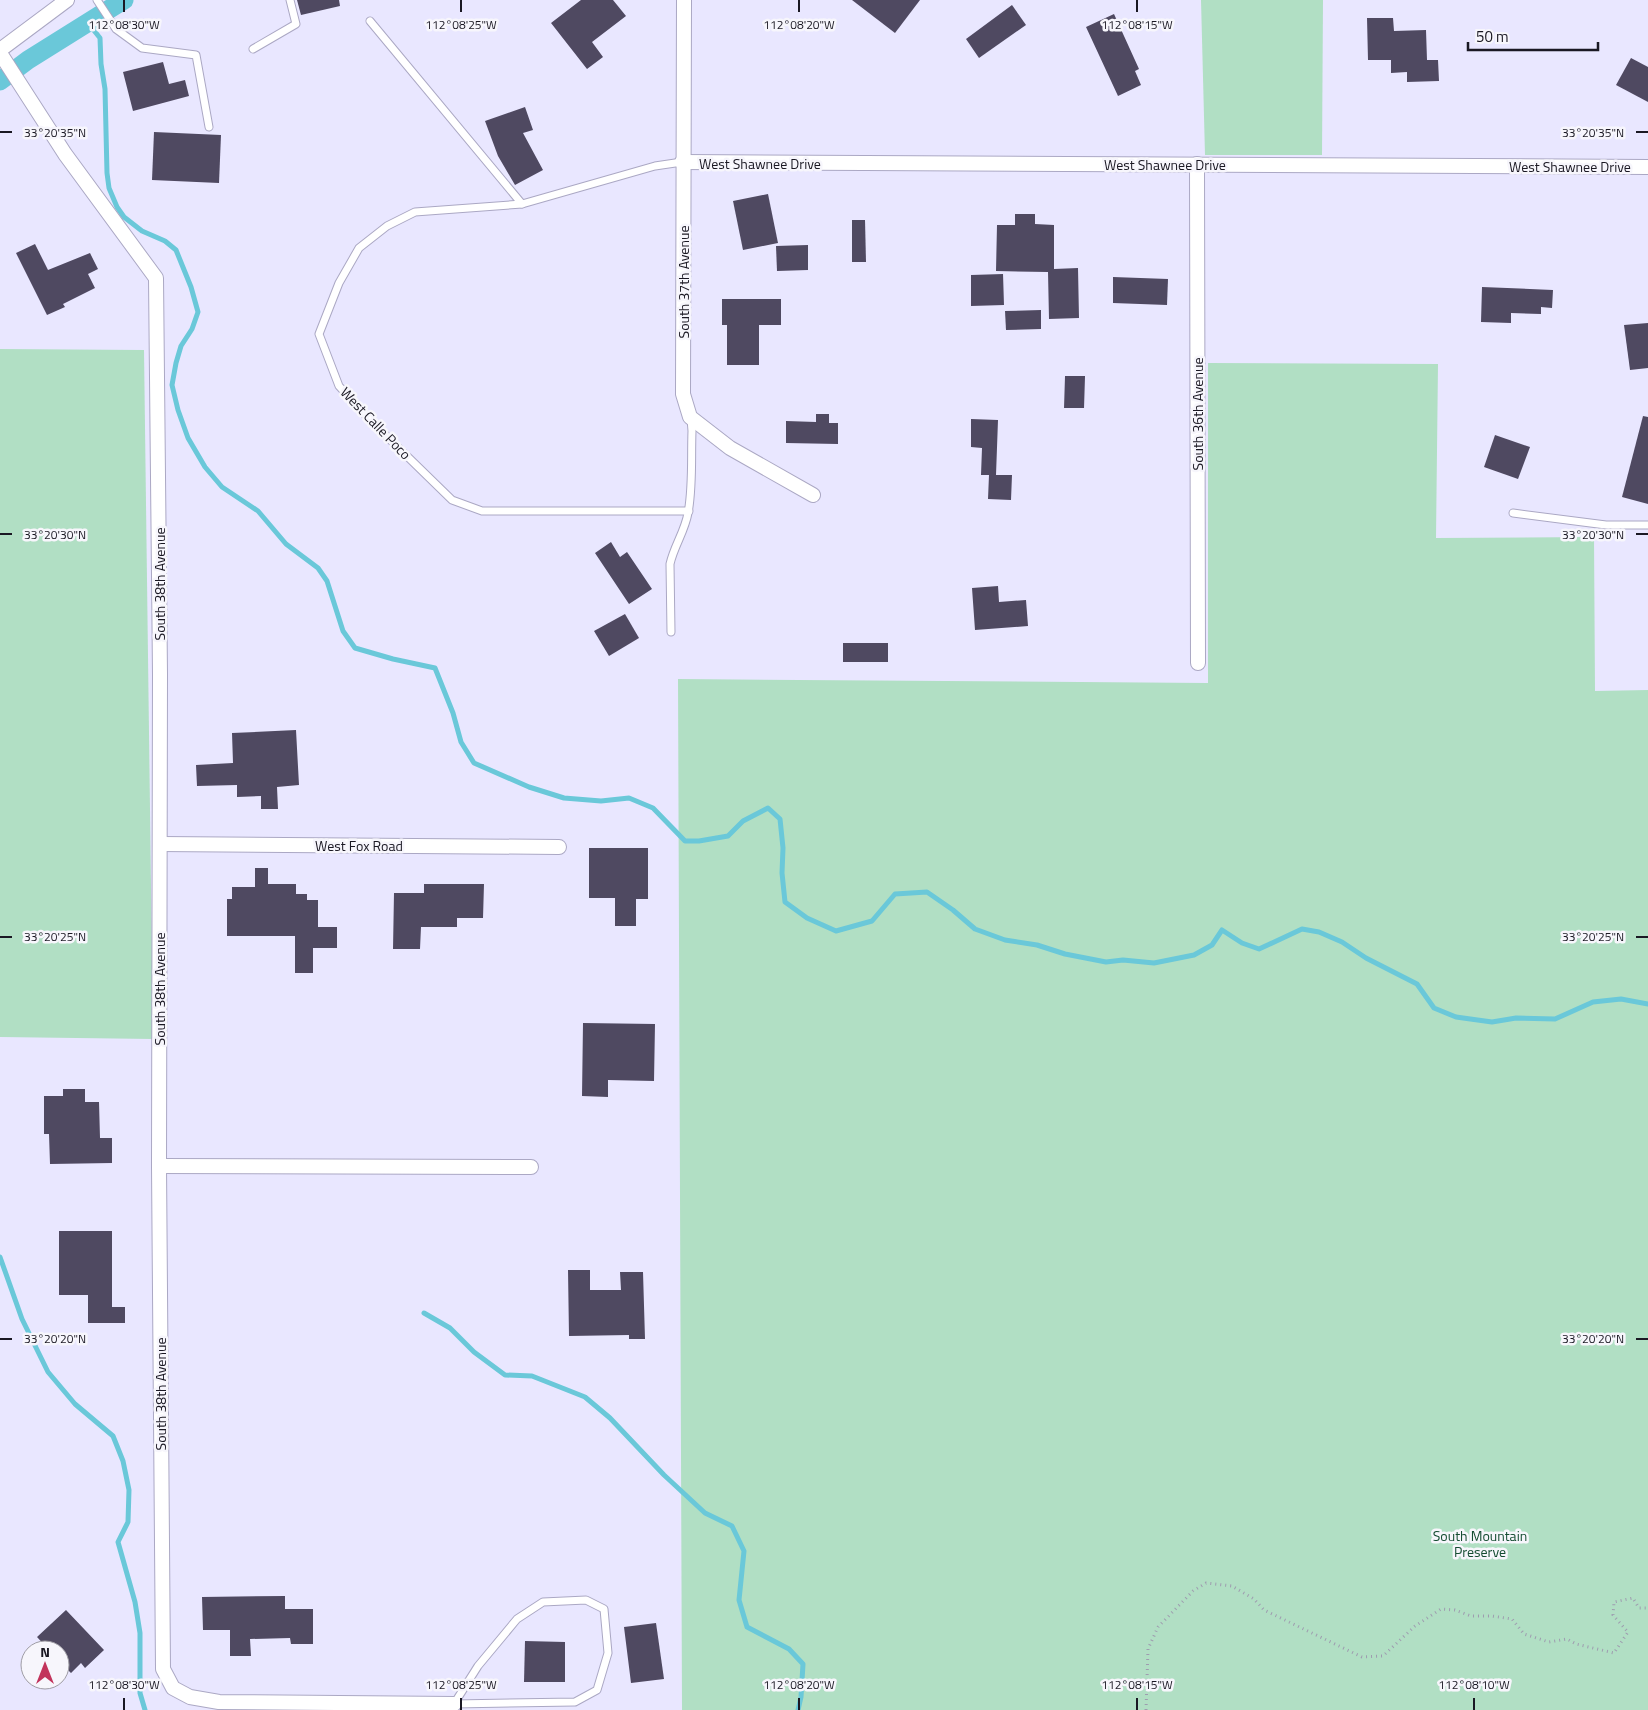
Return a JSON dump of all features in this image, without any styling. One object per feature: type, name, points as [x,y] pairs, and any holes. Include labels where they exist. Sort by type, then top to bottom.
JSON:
[{"type":"street","name":"South 37th Avenue","points":[[684,0],[682,162],[683,394],[690,417]]},
{"type":"street","points":[[1,54],[62,2]]},
{"type":"street","name":"South 38th Avenue","points":[[1,54],[64,154],[156,278],[163,1669],[173,1688],[190,1697],[219,1702],[454,1704]]},
{"type":"street","name":"West Shawnee Drive","points":[[682,162],[1648,167]]},
{"type":"street","name":"South 36th Avenue","points":[[1197,164],[1198,663]]},
{"type":"street","points":[[690,417],[730,448],[814,495]]},
{"type":"street","name":"West Fox Road","points":[[160,844],[559,847]]},
{"type":"street","points":[[159,1166],[531,1166]]},
{"type":"lane","points":[[97,0],[116,29],[142,48],[196,55],[209,127]]},
{"type":"lane","points":[[253,49],[296,24],[290,0]]},
{"type":"lane","points":[[370,21],[522,204]]},
{"type":"lane","name":"West Calle Poco","points":[[682,162],[656,166],[522,204],[415,212],[387,226],[359,248],[339,284],[318,334],[340,386],[371,421],[452,500],[482,511],[688,511]]},
{"type":"lane","points":[[671,632],[670,564],[685,525],[688,511],[692,431],[690,417]]},
{"type":"lane","points":[[1513,513],[1606,525],[1648,525]]},
{"type":"lane","points":[[586,1600],[604,1609],[608,1653],[597,1690],[576,1702],[454,1704],[478,1666],[517,1619],[543,1602],[586,1600]]},
{"type":"path","points":[[1146,1710],[1148,1649],[1158,1627],[1193,1590],[1206,1583],[1232,1586],[1254,1599],[1264,1610],[1362,1657],[1383,1656],[1415,1626],[1441,1609],[1454,1610],[1471,1616],[1492,1616],[1512,1619],[1524,1634],[1549,1642],[1567,1639],[1576,1644],[1614,1653],[1628,1632],[1612,1615],[1614,1602],[1633,1598],[1639,1608],[1648,1608]]},
{"type":"green space","points":[[1201,0],[1323,0],[1322,155],[1205,155]]},
{"type":"green space","points":[[0,349],[144,350],[153,1039],[0,1037]]},
{"type":"green space","name":"South Mountain Preserve","points":[[1208,363],[1438,364],[1436,538],[1594,537],[1595,691],[1648,690],[1648,1710],[682,1710],[678,679],[1208,683]]},
{"type":"building","points":[[297,0],[339,0],[340,6],[301,15]]},
{"type":"building","points":[[581,0],[613,0],[626,16],[592,42],[603,57],[587,69],[551,23]]},
{"type":"building","points":[[852,0],[920,0],[895,33]]},
{"type":"building","points":[[1012,5],[1026,25],[979,58],[966,39]]},
{"type":"building","points":[[1114,14],[1139,69],[1135,71],[1141,85],[1118,96],[1086,27]]},
{"type":"building","points":[[1367,18],[1393,18],[1394,31],[1426,30],[1427,60],[1438,60],[1439,81],[1407,82],[1407,72],[1391,73],[1391,60],[1368,60]]},
{"type":"building","points":[[1631,58],[1648,67],[1648,102],[1616,85]]},
{"type":"building","points":[[163,62],[169,84],[185,80],[189,96],[133,111],[123,72]]},
{"type":"building","points":[[525,107],[533,130],[523,133],[543,170],[515,185],[498,156],[485,121]]},
{"type":"building","points":[[154,132],[221,135],[219,183],[152,180]]},
{"type":"building","points":[[768,194],[778,243],[743,250],[733,201]]},
{"type":"building","points":[[1015,214],[1035,214],[1035,224],[1054,225],[1054,269],[1078,268],[1079,318],[1049,319],[1048,272],[996,271],[997,225],[1015,225]]},
{"type":"building","points":[[852,220],[865,220],[866,262],[852,262]]},
{"type":"building","points":[[35,244],[48,270],[90,253],[98,269],[88,274],[95,288],[63,304],[65,307],[47,315],[16,253]]},
{"type":"building","points":[[808,245],[808,270],[777,271],[776,246]]},
{"type":"building","points":[[1003,274],[1004,305],[971,306],[971,275]]},
{"type":"building","points":[[1113,277],[1168,279],[1167,305],[1113,303]]},
{"type":"building","points":[[1482,287],[1553,290],[1552,308],[1541,307],[1541,314],[1511,313],[1511,323],[1481,322]]},
{"type":"building","points":[[722,299],[781,299],[781,325],[759,325],[759,365],[727,365],[727,325],[722,325]]},
{"type":"building","points":[[1041,310],[1041,329],[1006,330],[1005,311]]},
{"type":"building","points":[[1648,323],[1648,368],[1630,370],[1624,325]]},
{"type":"building","points":[[1065,376],[1085,376],[1084,408],[1064,408]]},
{"type":"building","points":[[816,414],[829,414],[829,423],[838,423],[838,444],[786,443],[786,421],[816,422]]},
{"type":"building","points":[[1643,416],[1648,417],[1648,504],[1622,497]]},
{"type":"building","points":[[971,419],[998,420],[996,475],[1012,475],[1011,500],[988,499],[989,475],[981,475],[982,448],[971,447]]},
{"type":"building","points":[[1495,435],[1530,447],[1518,479],[1484,467]]},
{"type":"building","points":[[611,542],[620,557],[627,552],[652,589],[629,604],[595,553]]},
{"type":"building","points":[[998,586],[999,602],[1026,600],[1028,626],[975,630],[972,588]]},
{"type":"building","points":[[625,614],[639,638],[609,656],[594,631]]},
{"type":"building","points":[[843,643],[888,643],[888,662],[843,662]]},
{"type":"building","points":[[296,730],[299,785],[277,787],[278,809],[261,809],[261,796],[237,797],[237,785],[197,786],[196,765],[233,763],[232,733]]},
{"type":"building","points":[[589,848],[648,848],[648,899],[636,899],[636,926],[615,926],[615,898],[589,898]]},
{"type":"building","points":[[255,868],[268,868],[268,884],[296,884],[296,894],[307,894],[307,900],[318,900],[318,927],[337,927],[337,948],[313,948],[313,973],[295,973],[295,936],[227,936],[227,899],[232,899],[232,887],[255,887]]},
{"type":"building","points":[[424,884],[484,884],[483,918],[457,918],[457,927],[421,927],[420,949],[393,949],[394,893],[424,893]]},
{"type":"building","points":[[583,1023],[655,1024],[654,1081],[608,1080],[608,1097],[582,1096]]},
{"type":"building","points":[[63,1089],[85,1089],[85,1102],[99,1102],[100,1138],[112,1138],[112,1163],[50,1164],[49,1134],[44,1134],[44,1096],[63,1096]]},
{"type":"building","points":[[59,1231],[112,1231],[112,1307],[125,1307],[125,1323],[88,1323],[88,1295],[59,1295]]},
{"type":"building","points":[[568,1270],[590,1270],[590,1290],[621,1290],[620,1272],[643,1272],[645,1339],[629,1339],[629,1335],[569,1336]]},
{"type":"building","points":[[285,1596],[285,1609],[313,1609],[313,1644],[291,1644],[290,1638],[250,1639],[251,1656],[230,1656],[230,1630],[203,1630],[202,1597]]},
{"type":"building","points":[[66,1610],[104,1650],[85,1668],[81,1663],[71,1673],[70,1640],[40,1640],[37,1637]]},
{"type":"building","points":[[656,1623],[664,1679],[631,1683],[624,1627]]},
{"type":"building","points":[[525,1641],[565,1642],[565,1682],[524,1682]]},
{"type":"waterway","points":[[0,81],[28,60],[124,0]]},
{"type":"waterway","points":[[88,23],[100,38],[101,64],[105,89],[109,188],[117,207],[124,217],[142,231],[165,241],[176,250],[191,287],[198,312],[192,329],[181,346],[172,385],[188,438],[205,467],[222,487],[258,511],[286,544],[318,568],[327,581],[343,631],[355,648],[435,668],[453,713],[461,742],[474,763],[529,787],[564,798],[601,801],[629,798],[653,808],[685,841],[699,841],[728,836],[743,821],[768,808],[780,819],[785,902],[807,918],[836,931],[872,921],[895,894],[927,892],[953,910],[975,929],[1005,940],[1037,945],[1065,954],[1106,962],[1123,960],[1154,963],[1194,955],[1212,945],[1222,930],[1242,943],[1259,949],[1302,929],[1319,932],[1342,942],[1366,958],[1417,984],[1434,1008],[1456,1017],[1492,1022],[1516,1018],[1555,1019],[1593,1002],[1621,999],[1648,1004]]},
{"type":"waterway","points":[[0,1257],[22,1319],[48,1372],[75,1404],[113,1436],[123,1461],[129,1490],[128,1522],[118,1542],[135,1602],[140,1633],[140,1693],[145,1710]]},
{"type":"waterway","points":[[424,1313],[450,1328],[474,1352],[505,1375],[532,1376],[585,1397],[610,1418],[664,1475],[705,1513],[732,1526],[744,1551],[739,1600],[747,1627],[789,1649],[803,1664],[801,1697],[798,1710]]}]
